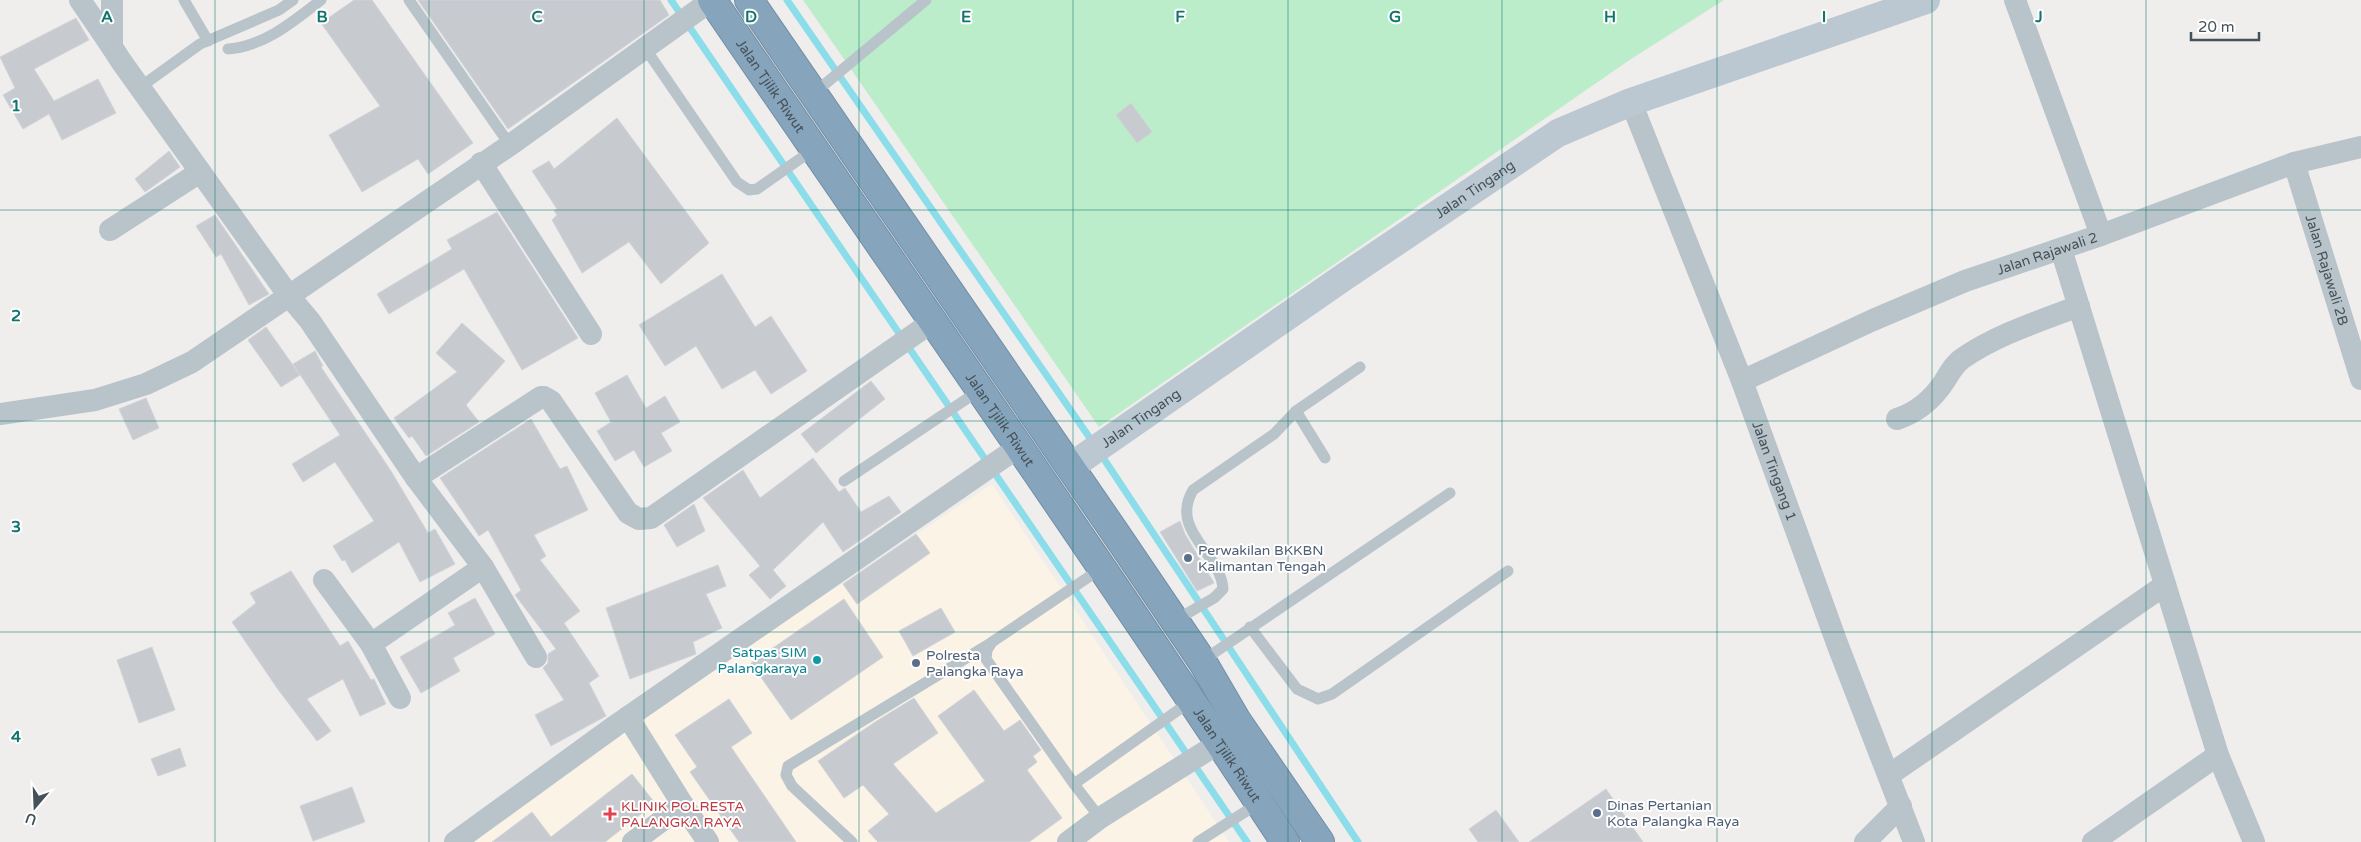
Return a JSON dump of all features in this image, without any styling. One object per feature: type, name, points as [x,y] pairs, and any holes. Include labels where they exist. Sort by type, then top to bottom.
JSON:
[{"type":"highway","name":"Jalan Tjilik Riwut","points":[[712,0],[932,322],[1020,446],[1285,842]]},
{"type":"highway","name":"Jalan Tjilik Riwut","points":[[749,0],[1202,661],[1237,721],[1320,842]]},
{"type":"highway","points":[[1216,739],[1237,721]]},
{"type":"main road","name":"Jalan Tingang","points":[[1070,467],[1534,148],[1582,122],[1631,102],[1926,0]]},
{"type":"street","points":[[80,0],[139,88],[289,296],[310,321],[416,478],[483,567],[536,657]]},
{"type":"street","points":[[112,0],[112,47]]},
{"type":"street","points":[[0,414],[95,400],[146,384],[192,362],[510,145],[712,0]]},
{"type":"street","points":[[2015,0],[2101,235]]},
{"type":"street","name":"Jalan Tingang 1","points":[[1631,102],[1742,381],[1838,646],[1890,775],[1914,842]]},
{"type":"street","name":"Jalan Rajawali 2","points":[[1742,381],[1925,297],[1965,281],[2101,235],[2294,163],[2361,147]]},
{"type":"street","points":[[481,163],[591,334]]},
{"type":"street","name":"Jalan Rajawali 2B","points":[[2294,163],[2361,378]]},
{"type":"street","points":[[110,230],[200,172]]},
{"type":"street","points":[[2061,249],[2218,755],[2254,842]]},
{"type":"street","points":[[1897,419],[1912,414],[1924,406],[1939,390],[1961,359],[2005,334],[2078,306]]},
{"type":"street","points":[[416,478],[541,397],[544,397],[551,401],[628,513],[639,519],[651,518],[932,322]]},
{"type":"street","points":[[455,842],[628,717],[1020,446]]},
{"type":"street","points":[[371,644],[483,567]]},
{"type":"street","points":[[324,580],[371,644],[400,698]]},
{"type":"street","points":[[1890,775],[2165,585]]},
{"type":"street","points":[[628,717],[708,842]]},
{"type":"street","points":[[1068,842],[1216,739]]},
{"type":"street","points":[[2093,842],[2218,755]]},
{"type":"street","points":[[633,842],[683,805]]},
{"type":"street","points":[[1865,842],[1901,806]]},
{"type":"lane","points":[[184,0],[208,41]]},
{"type":"lane","points":[[139,88],[208,41],[279,10],[293,0]]},
{"type":"lane","points":[[228,49],[242,48],[264,40],[321,0]]},
{"type":"lane","points":[[409,0],[510,145]]},
{"type":"lane","points":[[813,94],[926,0]]},
{"type":"lane","points":[[645,48],[737,182],[749,190],[757,189],[814,149]]},
{"type":"lane","points":[[1174,620],[1214,598],[1223,589],[1222,579],[1192,533],[1187,517],[1187,499],[1190,494],[1193,490],[1274,434],[1296,411],[1360,367]]},
{"type":"lane","points":[[844,481],[980,390]]},
{"type":"lane","points":[[1296,411],[1325,458]]},
{"type":"lane","points":[[1202,661],[1450,493]]},
{"type":"lane","points":[[852,842],[792,786],[786,775],[788,766],[992,642],[1102,568]]},
{"type":"lane","points":[[1250,628],[1298,689],[1318,699],[1332,694],[1508,571]]},
{"type":"lane","points":[[992,642],[987,650],[986,659],[1100,818]]},
{"type":"lane","points":[[1074,784],[1191,701]]},
{"type":"lane","points":[[1198,842],[1259,803]]},
{"type":"shaded area","name":"Polresta Palangka Raya","points":[[992,484],[1229,842],[452,842]]},
{"type":"green space","points":[[803,0],[1724,0],[1631,59],[1099,427]]},
{"type":"building","points":[[354,0],[372,0],[473,143],[428,174],[418,159],[362,192],[329,135],[380,106],[321,23]]},
{"type":"building","points":[[418,0],[660,0],[669,15],[508,129]]},
{"type":"building","points":[[76,18],[89,40],[34,69],[54,101],[98,79],[116,113],[62,140],[49,114],[23,129],[3,95],[15,88],[0,57]]},
{"type":"building","points":[[1131,103],[1152,132],[1137,143],[1116,115]]},
{"type":"building","points":[[617,118],[709,243],[661,284],[629,242],[582,273],[552,220],[557,215],[554,211],[557,209],[532,171],[549,161],[554,169]]},
{"type":"building","points":[[169,151],[180,167],[145,192],[135,179]]},
{"type":"building","points":[[497,212],[578,338],[522,370],[464,269],[389,314],[377,294],[452,249],[447,240]]},
{"type":"building","points":[[215,215],[269,294],[249,305],[221,254],[216,257],[196,226]]},
{"type":"building","points":[[722,274],[755,327],[771,316],[807,371],[771,394],[755,370],[722,389],[696,346],[665,366],[639,325]]},
{"type":"building","points":[[462,323],[505,361],[466,405],[479,422],[426,456],[412,436],[409,438],[394,418],[457,372],[436,353]]},
{"type":"building","points":[[266,327],[300,375],[281,387],[248,340]]},
{"type":"building","points":[[315,351],[323,366],[321,367],[391,471],[428,533],[435,529],[455,564],[420,582],[399,542],[352,573],[345,560],[342,561],[333,546],[374,521],[335,462],[303,482],[292,464],[340,435],[293,364]]},
{"type":"building","points":[[627,375],[646,408],[665,396],[680,422],[661,433],[672,451],[644,467],[634,450],[615,461],[597,431],[611,422],[595,393]]},
{"type":"building","points":[[871,381],[885,399],[816,453],[801,434]]},
{"type":"building","points":[[146,398],[159,428],[133,440],[119,409]]},
{"type":"building","points":[[531,419],[560,469],[567,466],[588,510],[534,535],[546,556],[540,560],[580,611],[564,623],[599,676],[589,683],[606,716],[551,746],[535,715],[564,700],[543,668],[548,663],[548,654],[556,649],[515,595],[521,590],[488,530],[479,536],[440,478]]},
{"type":"building","points":[[813,458],[839,492],[845,488],[861,512],[889,496],[901,512],[843,552],[823,522],[773,570],[786,586],[770,599],[749,575],[760,566],[703,498],[743,470],[760,498]]},
{"type":"building","points":[[694,504],[705,531],[677,547],[664,525]]},
{"type":"building","name":"Perwakilan BKKBN Kalimantan Tengah","points":[[1180,521],[1185,534],[1214,583],[1197,591],[1160,532]]},
{"type":"building","points":[[916,534],[930,553],[857,604],[843,584]]},
{"type":"building","points":[[718,565],[726,586],[706,594],[722,628],[693,642],[696,654],[630,679],[606,608]]},
{"type":"building","points":[[291,571],[340,646],[348,641],[371,680],[374,679],[386,704],[360,716],[343,679],[307,699],[331,731],[317,741],[277,688],[232,622],[256,603],[250,593]]},
{"type":"building","points":[[475,598],[495,634],[453,658],[460,671],[421,693],[400,657],[455,625],[448,613]]},
{"type":"building","name":"Satpas SIM Palangkaraya","points":[[844,599],[883,657],[791,720],[751,663]]},
{"type":"building","points":[[941,608],[955,632],[913,656],[899,631]]},
{"type":"building","points":[[152,647],[175,710],[139,723],[117,660]]},
{"type":"building","points":[[974,690],[1004,731],[1020,720],[1041,750],[1033,756],[1037,762],[1027,770],[1062,818],[1029,842],[878,842],[868,831],[889,814],[863,785],[844,798],[818,761],[914,698],[938,733],[893,764],[936,813],[985,781],[938,716]]},
{"type":"building","points":[[729,699],[752,733],[731,747],[796,842],[739,842],[690,772],[697,767],[675,735]]},
{"type":"building","points":[[180,748],[186,766],[158,776],[151,759]]},
{"type":"building","name":"KLINIK POLRESTA PALANGKA RAYA","points":[[632,774],[655,803],[605,842],[492,842],[532,812],[551,837]]},
{"type":"building","points":[[352,787],[365,822],[313,841],[300,806]]},
{"type":"building","name":"Dinas Pertanian Kota Palangka Raya","points":[[1606,789],[1643,842],[1529,842]]},
{"type":"building","points":[[1496,810],[1519,842],[1478,842],[1469,829]]},
{"type":"waterway","points":[[671,0],[1247,842]]},
{"type":"waterway","points":[[787,0],[1094,444]]},
{"type":"waterway","points":[[1100,453],[1358,842]]},
{"type":"place","name":"Perwakilan BKKBN Kalimantan Tengah","points":[[1188,558]]},
{"type":"place","name":"Satpas SIM Palangkaraya","points":[[817,660]]},
{"type":"place","name":"Polresta Palangka Raya","points":[[916,663]]},
{"type":"place","name":"Dinas Pertanian Kota Palangka Raya","points":[[1597,813]]},
{"type":"place","name":"KLINIK POLRESTA PALANGKA RAYA","points":[[610,814]]}]
